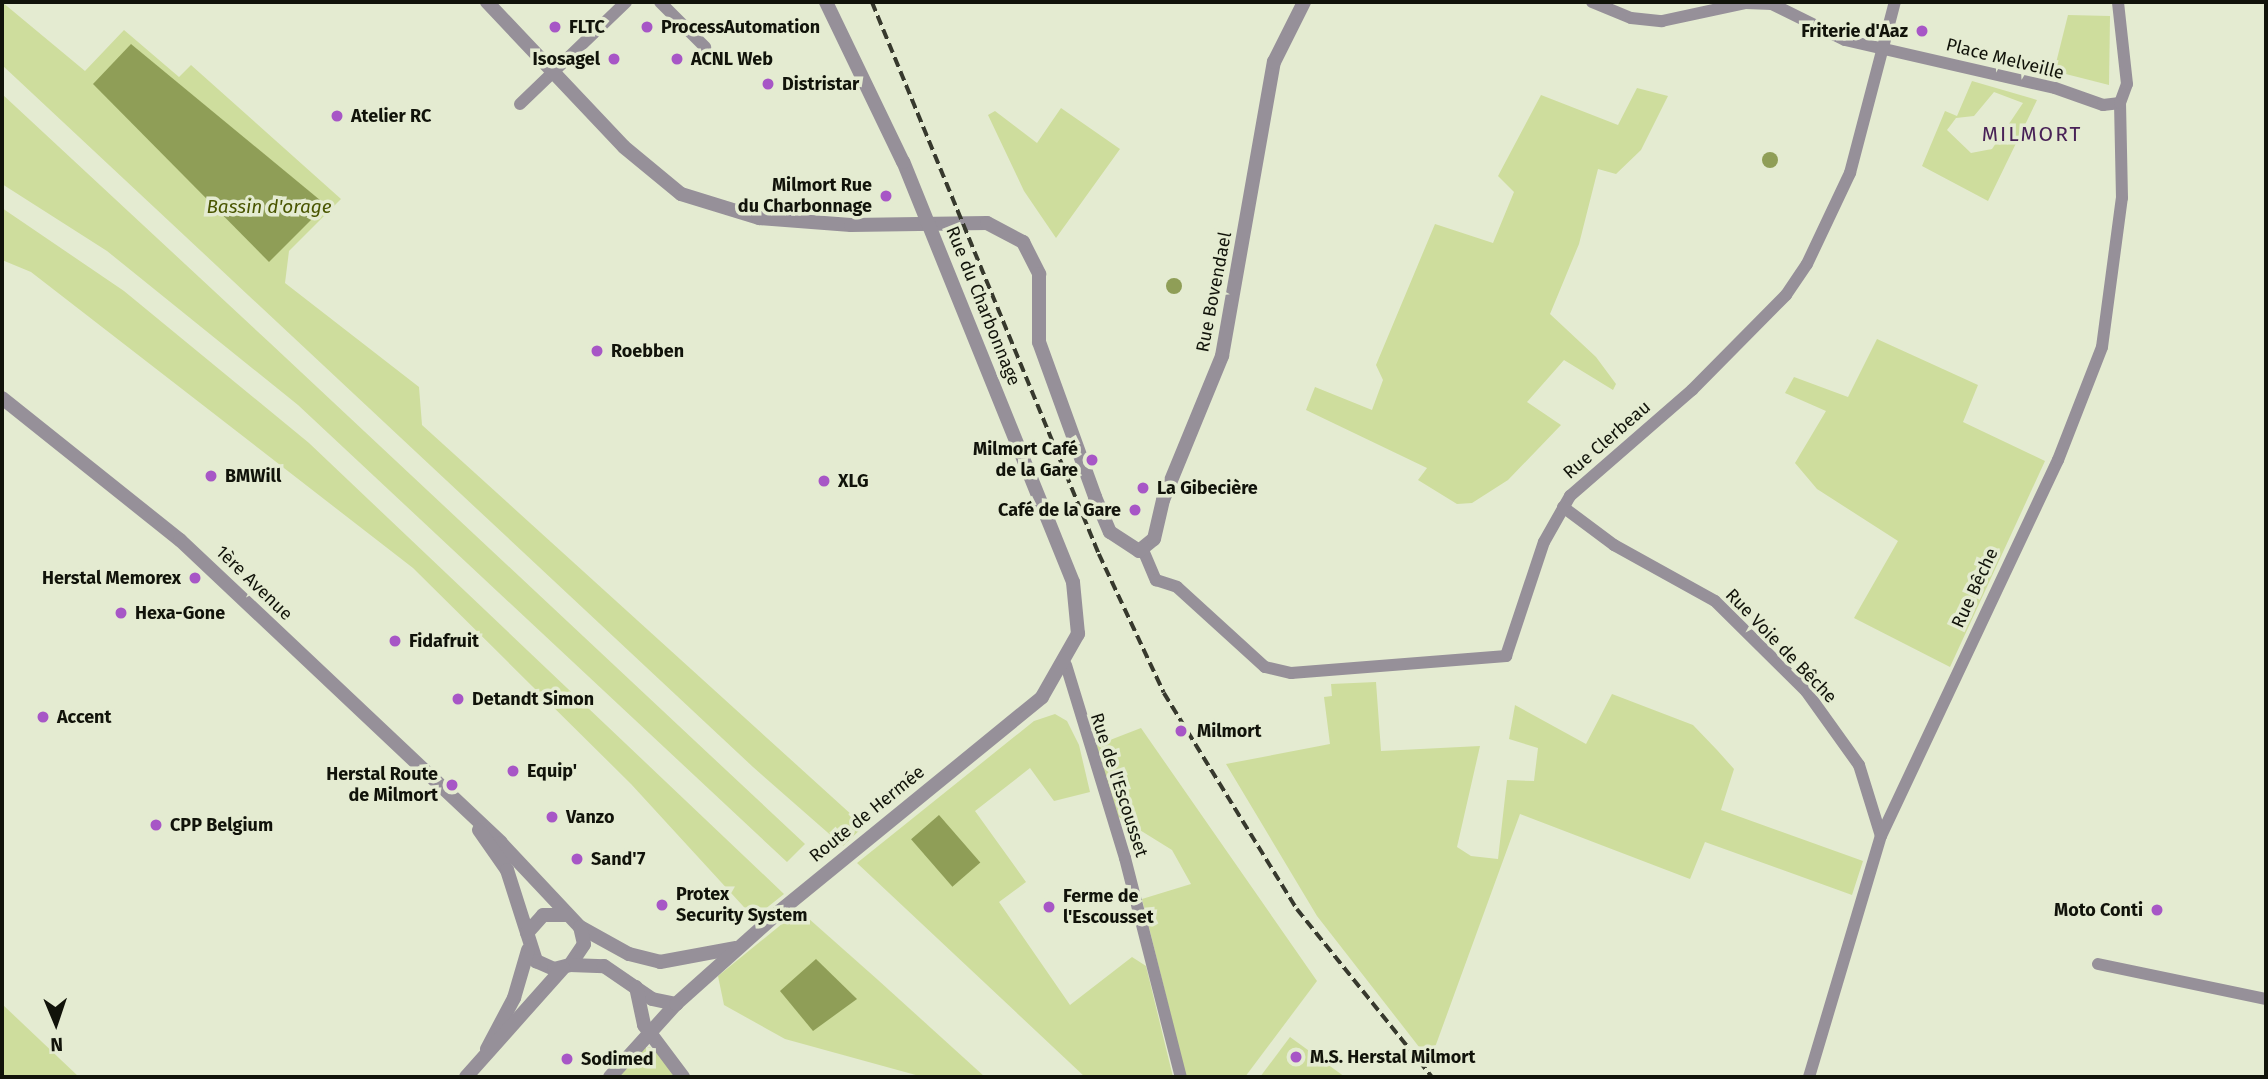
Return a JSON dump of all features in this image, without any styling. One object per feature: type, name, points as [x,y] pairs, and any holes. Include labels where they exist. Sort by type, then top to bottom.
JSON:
[{"type":"street","points":[[487,2],[633,157],[681,194],[759,218],[883,225],[977,223],[1007,229],[1033,257],[1040,286],[1039,342],[1094,497],[1117,540],[1143,550]]},
{"type":"street","points":[[520,104],[626,2]]},
{"type":"street","points":[[660,2],[705,47]]},
{"type":"street","name":"Rue du Charbonnage","points":[[825,2],[903,162],[1069,572],[1078,634]]},
{"type":"street","name":"Rue Bovendael","points":[[1143,550],[1154,539],[1163,500],[1222,356],[1275,62],[1304,2]]},
{"type":"street","points":[[1592,2],[1631,18],[1662,21],[1746,3],[1772,3]]},
{"type":"street","name":"Rue Clerbeau","points":[[1143,550],[1156,580],[1177,587],[1265,667],[1292,673],[1492,663],[1513,647],[1538,556],[1563,507],[1586,478],[1692,390],[1800,274],[1850,173],[1880,47],[1895,2]]},
{"type":"street","name":"Rue Bêche","points":[[1809,1077],[1881,836],[2058,460],[2102,347],[2121,222],[2120,103],[2127,84],[2118,2]]},
{"type":"street","name":"Place Melveille","points":[[1772,3],[1845,40],[2103,105],[2120,103]]},
{"type":"street","name":"1ère Avenue","points":[[2,398],[180,540],[466,812],[580,927],[629,954],[678,963],[740,947]]},
{"type":"street","name":"Rue Voie de Bêche","points":[[1563,507],[1614,545],[1715,601],[1796,682],[1859,765],[1881,836]]},
{"type":"street","name":"Route de Hermée","points":[[610,1077],[649,1031],[693,988],[1042,697],[1066,665],[1078,634]]},
{"type":"street","name":"Rue de l'Escousset","points":[[1066,665],[1125,858],[1181,1077]]},
{"type":"street","name":"1ère Avenue","points":[[466,812],[507,870],[527,933],[528,950]]},
{"type":"street","points":[[527,933],[543,915],[567,915]]},
{"type":"street","points":[[470,1072],[567,967],[584,944],[580,927]]},
{"type":"street","points":[[470,1072],[498,1033],[528,950],[545,967],[604,966],[636,988],[676,1004]]},
{"type":"street","points":[[678,963],[693,988]]},
{"type":"street","points":[[2098,964],[2266,999]]},
{"type":"street","points":[[636,988],[649,1031],[683,1077]]},
{"type":"shaded area","points":[[2,2],[85,71],[124,30],[179,77],[191,65],[341,199],[289,251],[285,283],[419,387],[422,425],[864,826],[843,846],[753,767],[2,65]]},
{"type":"shaded area","points":[[2068,15],[2110,16],[2109,85],[2054,71]]},
{"type":"shaded area","points":[[1972,81],[2037,100],[1988,201],[1922,166],[1945,111],[1957,116]],"holes":[[[1994,92],[2023,103],[1992,149],[1971,153],[1947,130],[1956,118],[1974,116]]]},
{"type":"shaded area","points":[[1637,88],[1668,96],[1641,150],[1616,174],[1598,169],[1579,244],[1550,314],[1596,357],[1616,384],[1613,390],[1564,360],[1527,402],[1561,425],[1508,480],[1472,503],[1457,504],[1418,480],[1427,468],[1306,410],[1315,387],[1372,410],[1383,380],[1376,365],[1435,224],[1493,243],[1514,192],[1498,176],[1541,95],[1618,125]]},
{"type":"shaded area","points":[[2,94],[805,844],[787,862],[298,405],[107,251],[2,184]]},
{"type":"shaded area","points":[[1061,108],[1120,149],[1056,238],[1024,191],[988,115],[995,111],[1037,143]]},
{"type":"shaded area","points":[[2,208],[124,291],[309,443],[784,894],[754,918],[631,784],[413,568],[31,272],[2,260]]},
{"type":"shaded area","points":[[1877,339],[1978,385],[1963,422],[2045,461],[1950,667],[1854,618],[1898,541],[1817,489],[1795,463],[1826,411],[1785,393],[1794,377],[1848,397]]},
{"type":"shaded area","points":[[1376,682],[1381,751],[1480,746],[1457,847],[1471,856],[1498,859],[1507,780],[1534,781],[1538,748],[1509,739],[1515,705],[1586,744],[1612,694],[1693,725],[1717,750],[1734,769],[1721,810],[1863,861],[1852,895],[1705,842],[1690,879],[1520,814],[1430,1061],[1317,916],[1226,764],[1330,744],[1324,697],[1332,696],[1331,684]]},
{"type":"shaded area","points":[[1055,714],[1067,721],[1079,745],[1090,792],[1054,801],[1030,768],[975,811],[1026,882],[999,902],[1070,1005],[1132,957],[1146,966],[1173,1077],[1085,1077],[857,863],[1034,721]]},
{"type":"shaded area","points":[[1141,728],[1317,981],[1245,1077],[1186,1077],[1142,899],[1191,884],[1172,850],[1114,814],[1092,747]]},
{"type":"shaded area","points":[[799,910],[985,1077],[923,1077],[785,1039],[724,1005],[718,976]]},
{"type":"shaded area","points":[[2,1004],[79,1077],[2,1077]]},
{"type":"shaded area","name":"M.S. Herstal Milmort","points":[[1290,1037],[1345,1077],[1260,1077]]},
{"type":"shaded area","points":[[649,1047],[667,1055],[683,1077],[617,1077],[638,1049]]},
{"type":"water","name":"Bassin d'orage","points":[[131,44],[326,205],[269,262],[93,84]]},
{"type":"water","points":[[1770,152],[1776,154],[1776,166],[1770,168],[1764,166],[1762,160],[1764,154]]},
{"type":"water","points":[[1171,278],[1177,278],[1182,286],[1180,292],[1171,294],[1166,289],[1166,283]]},
{"type":"water","points":[[939,815],[980,863],[952,887],[911,839]]},
{"type":"water","points":[[816,959],[857,999],[813,1031],[780,991]]},
{"type":"railway","points":[[872,2],[1099,554],[1164,693],[1297,909],[1432,1077]]},
{"type":"place","name":"FLTC","points":[[555,27]]},
{"type":"place","name":"ProcessAutomation","points":[[647,27]]},
{"type":"place","name":"Friterie d'Aaz","points":[[1922,31]]},
{"type":"place","name":"Isosagel","points":[[614,59]]},
{"type":"place","name":"ACNL Web","points":[[677,59]]},
{"type":"place","name":"Distristar","points":[[768,84]]},
{"type":"place","name":"Atelier RC","points":[[337,116]]},
{"type":"place","name":"Milmort Rue du Charbonnage","points":[[886,196]]},
{"type":"place","name":"Roebben","points":[[597,351]]},
{"type":"place","name":"Milmort Café de la Gare","points":[[1092,460]]},
{"type":"place","name":"BMWill","points":[[211,476]]},
{"type":"place","name":"XLG","points":[[824,481]]},
{"type":"place","name":"La Gibecière","points":[[1143,488]]},
{"type":"place","name":"Café de la Gare","points":[[1135,510]]},
{"type":"place","name":"Herstal Memorex","points":[[195,578]]},
{"type":"place","name":"Hexa-Gone","points":[[121,613]]},
{"type":"place","name":"Fidafruit","points":[[395,641]]},
{"type":"place","name":"Detandt Simon","points":[[458,699]]},
{"type":"place","name":"Accent","points":[[43,717]]},
{"type":"place","name":"Milmort","points":[[1181,731]]},
{"type":"place","name":"Equip'","points":[[513,771]]},
{"type":"place","name":"Herstal Route de Milmort","points":[[452,785]]},
{"type":"place","name":"Vanzo","points":[[552,817]]},
{"type":"place","name":"CPP Belgium","points":[[156,825]]},
{"type":"place","name":"Sand'7","points":[[577,859]]},
{"type":"place","name":"Protex Security System","points":[[662,905]]},
{"type":"place","name":"Ferme de l'Escousset","points":[[1049,907]]},
{"type":"place","name":"Moto Conti","points":[[2157,910]]},
{"type":"place","name":"M.S. Herstal Milmort","points":[[1296,1057]]},
{"type":"place","name":"Sodimed","points":[[567,1059]]},
{"type":"district","name":"MILMORT","points":[[2032,134]]}]
